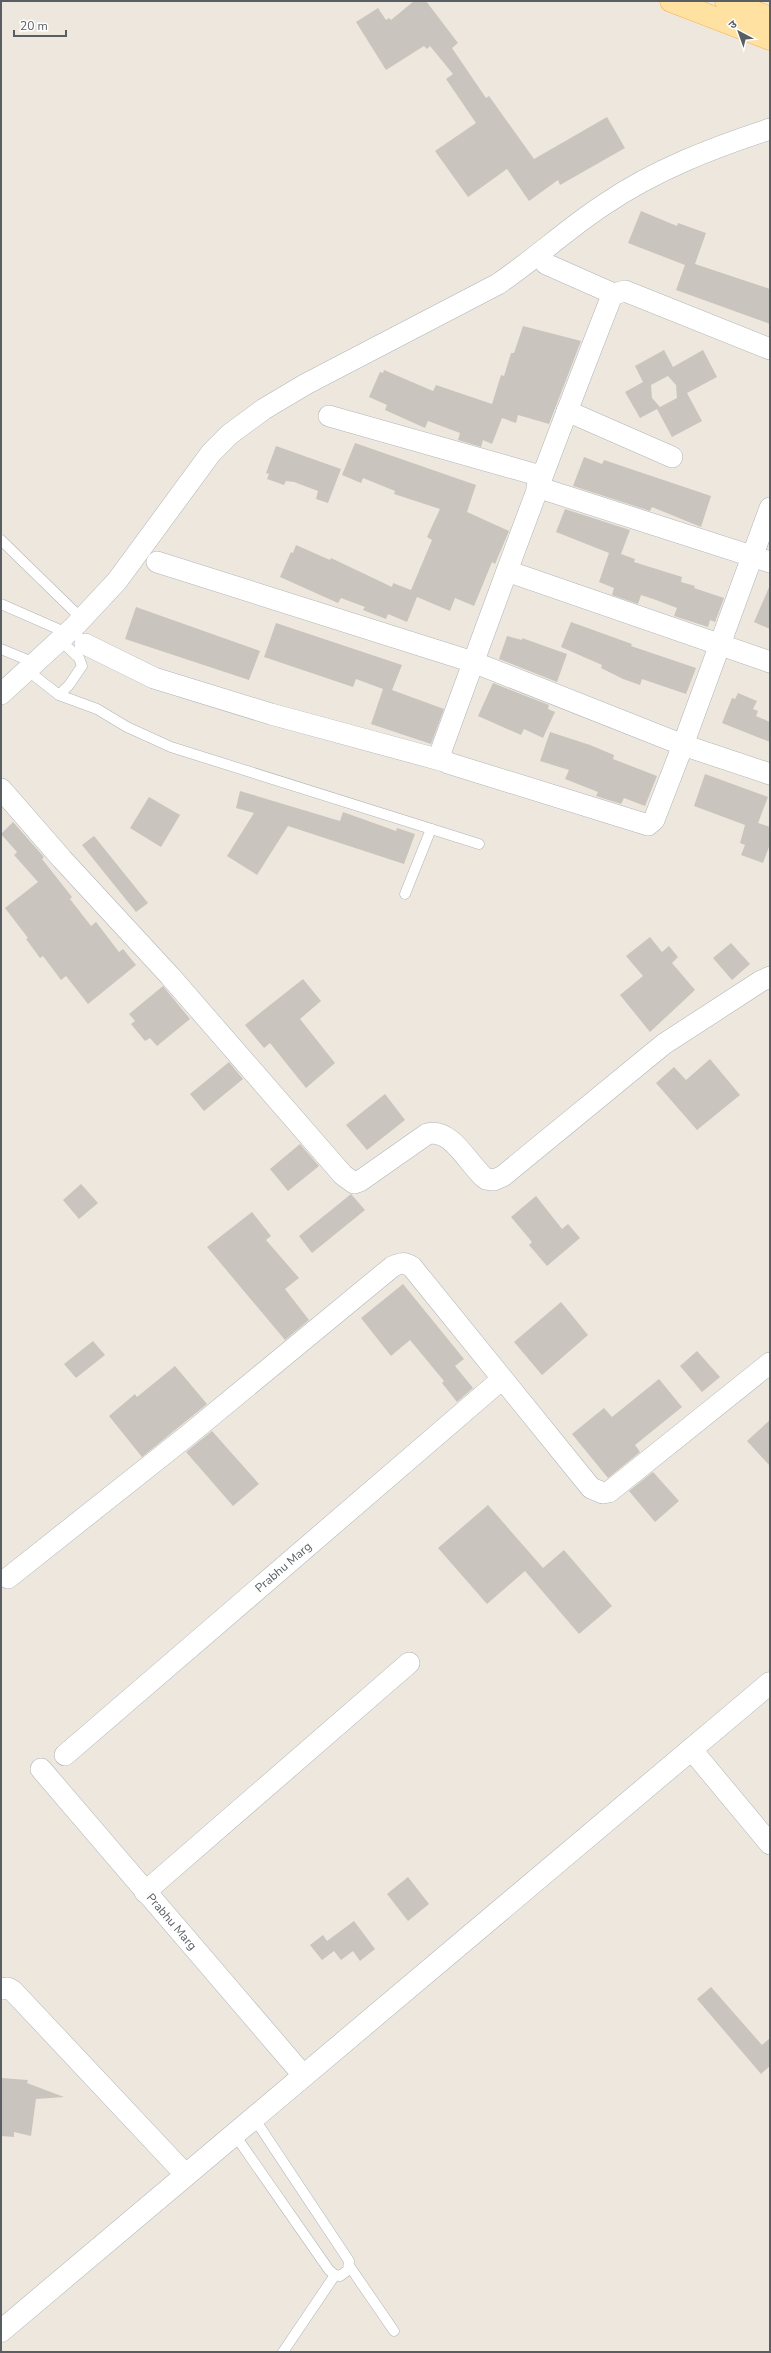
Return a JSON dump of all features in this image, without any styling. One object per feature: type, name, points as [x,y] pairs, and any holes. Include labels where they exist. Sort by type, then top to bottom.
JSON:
[{"type":"main road","points":[[671,1],[770,39]]},
{"type":"main road","points":[[726,1],[770,18]]},
{"type":"street","points":[[1,694],[82,618],[137,556],[211,453],[230,434],[264,408],[306,384],[498,284],[603,204],[627,189],[674,165],[733,141],[770,129]]},
{"type":"street","points":[[546,264],[614,294],[625,291],[770,349]]},
{"type":"street","points":[[444,761],[441,750],[506,571],[539,482],[611,298],[614,294]]},
{"type":"street","points":[[567,411],[672,457]]},
{"type":"street","points":[[329,416],[539,482],[761,559]]},
{"type":"street","points":[[85,644],[154,678],[270,714],[444,761],[648,825],[654,820],[720,645],[761,559],[770,508]]},
{"type":"street","points":[[157,562],[473,662],[683,746],[770,774]]},
{"type":"street","points":[[506,571],[770,662]]},
{"type":"street","points":[[1,789],[62,859],[170,976],[343,1175],[354,1182],[360,1182],[427,1134],[433,1132],[449,1138],[486,1179],[494,1180],[502,1176],[664,1044],[761,981],[770,977]]},
{"type":"street","points":[[8,1578],[187,1436],[392,1267],[399,1264],[404,1263],[412,1267],[591,1488],[603,1493],[609,1492],[770,1363]]},
{"type":"street","name":"Prabhu Marg","points":[[65,1755],[502,1379]]},
{"type":"street","points":[[145,1892],[409,1663]]},
{"type":"street","points":[[1,2332],[185,2174],[235,2135],[304,2075],[770,1683]]},
{"type":"street","points":[[692,1749],[770,1844]]},
{"type":"street","name":"Prabhu Marg","points":[[41,1769],[145,1892],[304,2075]]},
{"type":"street","points":[[1,1988],[8,1988],[13,1991],[185,2174]]},
{"type":"lane","points":[[1,540],[82,618]]},
{"type":"lane","points":[[1,604],[64,636],[79,658],[82,666],[69,685],[59,695]]},
{"type":"lane","points":[[1,648],[31,666],[59,695],[97,709],[127,727],[171,747],[479,844]]},
{"type":"lane","points":[[405,894],[431,829]]},
{"type":"lane","points":[[254,2118],[349,2261],[350,2267],[394,2331]]},
{"type":"lane","points":[[235,2135],[335,2275]]},
{"type":"lane","points":[[335,2275],[340,2276],[350,2267]]},
{"type":"lane","points":[[283,2352],[335,2275]]},
{"type":"building","points":[[414,1],[426,1],[458,43],[452,48],[486,98],[489,96],[534,159],[607,117],[625,148],[560,185],[558,180],[529,201],[507,169],[468,197],[435,151],[476,123],[446,79],[453,74],[430,46],[427,49],[424,46],[386,70],[356,22],[378,8],[386,20],[389,18],[391,20]]},
{"type":"building","points":[[641,211],[677,226],[678,223],[706,233],[695,264],[770,289],[770,324],[676,290],[685,265],[628,243]]},
{"type":"building","points":[[523,326],[581,341],[549,424],[518,415],[516,423],[502,418],[492,444],[483,440],[481,447],[458,440],[460,433],[428,421],[425,428],[385,410],[387,405],[369,397],[380,372],[383,373],[384,370],[433,391],[436,385],[492,404],[501,375],[504,376],[511,353],[514,353]]},
{"type":"building","points":[[664,350],[673,367],[703,350],[717,377],[687,393],[702,421],[672,437],[657,409],[640,418],[625,392],[643,382],[635,366]],"holes":[[[668,376],[676,385],[677,398],[660,407],[652,398],[651,385]]]},
{"type":"building","points":[[355,443],[476,485],[467,512],[509,531],[495,564],[492,562],[474,606],[455,598],[450,611],[417,597],[407,622],[388,614],[386,619],[363,610],[365,607],[341,598],[338,603],[280,577],[291,552],[293,553],[296,545],[330,560],[331,558],[392,587],[393,583],[411,590],[432,540],[427,537],[440,509],[394,494],[395,491],[363,478],[361,483],[342,475]]},
{"type":"building","points":[[276,446],[341,469],[328,503],[316,499],[318,491],[294,482],[286,481],[284,485],[267,479],[269,474],[266,473]]},
{"type":"building","points":[[584,457],[602,464],[604,460],[711,496],[701,527],[652,507],[650,511],[573,486]]},
{"type":"building","points":[[565,509],[630,530],[621,554],[635,559],[634,562],[682,577],[681,582],[724,598],[715,622],[710,620],[708,627],[674,616],[677,608],[641,595],[638,604],[612,595],[614,588],[599,582],[609,553],[556,532]]},
{"type":"building","points":[[770,585],[770,629],[754,622]]},
{"type":"building","points":[[136,607],[260,651],[249,680],[125,639]]},
{"type":"building","points":[[571,622],[632,644],[631,646],[696,668],[686,694],[642,679],[640,685],[623,679],[601,668],[602,665],[561,647]]},
{"type":"building","points":[[276,623],[402,665],[392,690],[444,709],[431,744],[371,724],[383,689],[356,679],[353,687],[264,657]]},
{"type":"building","points":[[507,636],[522,640],[522,638],[567,654],[557,682],[499,659]]},
{"type":"building","points":[[493,683],[549,705],[548,709],[555,712],[543,738],[524,729],[521,735],[478,716]]},
{"type":"building","points":[[738,693],[757,701],[753,709],[758,711],[756,716],[770,722],[770,742],[722,723],[732,698],[735,699]]},
{"type":"building","points":[[550,732],[590,745],[614,755],[613,759],[657,776],[645,806],[624,798],[621,804],[596,796],[598,792],[565,779],[569,770],[540,761]]},
{"type":"building","points":[[705,774],[768,797],[758,823],[770,827],[770,844],[763,863],[741,855],[745,845],[740,843],[745,825],[694,806]]},
{"type":"building","points":[[240,791],[340,821],[343,812],[396,831],[397,828],[415,834],[404,864],[288,826],[257,875],[227,856],[254,813],[236,808]]},
{"type":"building","points":[[149,797],[180,815],[161,847],[130,828]]},
{"type":"building","points":[[13,822],[44,857],[42,859],[72,897],[70,899],[91,926],[96,922],[119,952],[123,949],[136,965],[88,1004],[66,976],[61,980],[43,956],[40,958],[26,939],[28,938],[5,908],[38,882],[14,855],[17,852],[1,834]]},
{"type":"building","points":[[94,836],[148,903],[136,912],[82,845]]},
{"type":"building","points":[[650,937],[662,952],[669,946],[678,957],[672,963],[695,990],[650,1032],[620,995],[643,976],[626,956]]},
{"type":"building","points":[[731,943],[750,964],[732,980],[713,958]]},
{"type":"building","points":[[303,979],[321,1001],[300,1019],[335,1063],[306,1088],[270,1043],[264,1048],[245,1025]]},
{"type":"building","points":[[163,986],[190,1019],[157,1046],[150,1038],[145,1041],[131,1024],[135,1021],[129,1014]]},
{"type":"building","points":[[710,1059],[740,1095],[697,1130],[656,1083],[674,1067],[686,1080]]},
{"type":"building","points":[[229,1062],[243,1079],[204,1111],[190,1094]]},
{"type":"building","points":[[385,1094],[405,1120],[367,1150],[346,1125]]},
{"type":"building","points":[[300,1144],[319,1166],[288,1191],[270,1169]]},
{"type":"building","points":[[81,1184],[98,1203],[79,1219],[63,1200]]},
{"type":"building","points":[[351,1194],[365,1210],[312,1253],[299,1236]]},
{"type":"building","points":[[536,1196],[562,1229],[568,1224],[580,1238],[547,1266],[529,1245],[532,1242],[511,1217]]},
{"type":"building","points":[[252,1212],[271,1236],[266,1240],[299,1278],[285,1289],[309,1320],[285,1340],[207,1247]]},
{"type":"building","points":[[403,1284],[464,1359],[455,1366],[473,1388],[457,1402],[442,1383],[444,1381],[410,1340],[391,1356],[361,1318]]},
{"type":"building","points":[[561,1302],[588,1335],[542,1375],[514,1342]]},
{"type":"building","points":[[93,1341],[105,1355],[76,1378],[64,1364]]},
{"type":"building","points":[[697,1351],[720,1377],[702,1392],[680,1366]]},
{"type":"building","points":[[175,1366],[207,1404],[142,1457],[109,1416],[135,1394],[137,1397]]},
{"type":"building","points":[[659,1379],[682,1407],[635,1445],[640,1452],[608,1478],[572,1434],[604,1408],[612,1417]]},
{"type":"building","points":[[770,1420],[770,1466],[747,1441]]},
{"type":"building","points":[[212,1431],[259,1484],[233,1506],[186,1452]]},
{"type":"building","points":[[653,1472],[679,1501],[655,1522],[629,1491]]},
{"type":"building","points":[[488,1505],[543,1568],[564,1550],[612,1606],[579,1634],[525,1571],[487,1604],[438,1548]]},
{"type":"building","points":[[408,1877],[429,1904],[408,1921],[387,1894]]},
{"type":"building","points":[[354,1921],[375,1949],[360,1961],[353,1951],[341,1960],[334,1951],[322,1960],[310,1945],[323,1935],[327,1941]]},
{"type":"building","points":[[711,1987],[762,2045],[770,2038],[770,2066],[761,2074],[697,1999]]},
{"type":"building","points":[[1,2078],[28,2080],[27,2083],[64,2097],[36,2099],[31,2136],[14,2132],[14,2137],[1,2136]]}]
